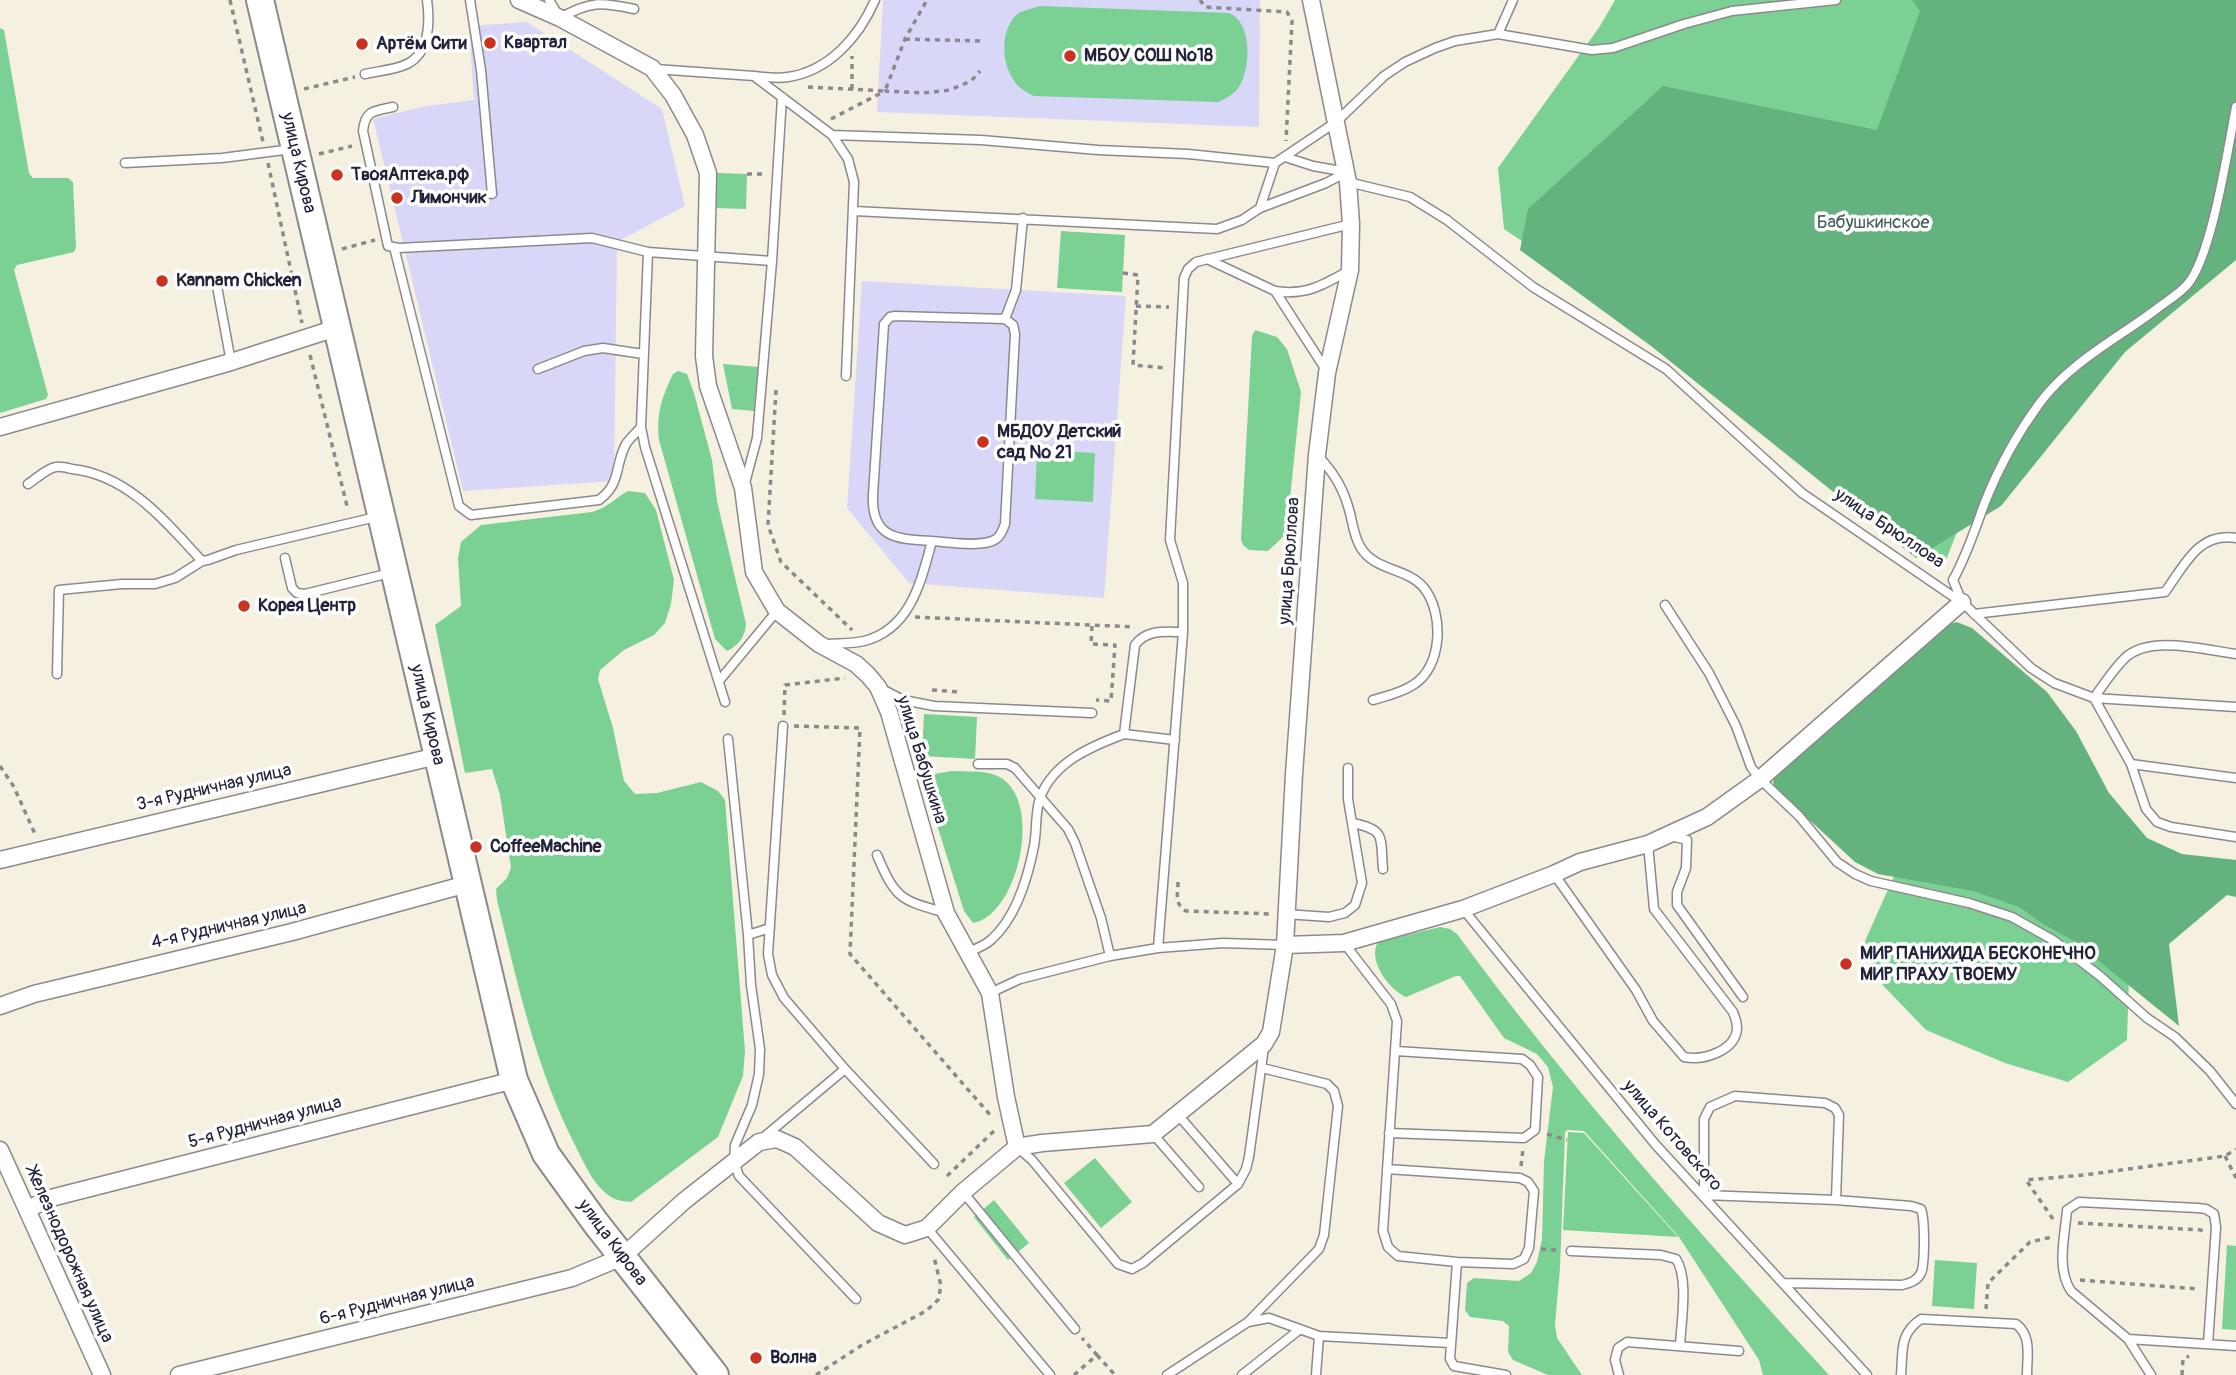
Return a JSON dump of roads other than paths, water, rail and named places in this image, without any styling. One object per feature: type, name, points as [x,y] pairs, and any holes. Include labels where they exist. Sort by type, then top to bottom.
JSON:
[{"type":"main road","name":"улица Кирова","points":[[260,0],[306,152],[336,328],[514,1080],[546,1154],[622,1257],[715,1375]]},
{"type":"street","points":[[519,0],[560,18],[652,68],[673,95],[695,135],[708,173],[704,356],[708,386],[743,488],[754,572],[777,611],[819,644],[856,664],[873,681]]},
{"type":"street","name":"улица Брюллова","points":[[1284,945],[1317,455],[1327,373],[1350,270],[1348,177],[1311,0]]},
{"type":"street","points":[[0,427],[230,362],[336,328]]},
{"type":"street","points":[[622,1257],[684,1201],[759,1142],[777,1139],[795,1147],[878,1223],[905,1235],[927,1228],[963,1192],[1017,1147],[1153,1134],[1179,1116],[1264,1044],[1271,1032],[1284,945],[1344,943],[1463,909],[1580,862],[1648,844],[1707,817],[1760,779],[1968,608]]},
{"type":"street","name":"улица Бабушкина","points":[[873,681],[889,712],[946,912],[990,993],[1006,1097],[1017,1147]]},
{"type":"street","name":"3-я Рудничная улица","points":[[0,860],[437,756]]},
{"type":"street","name":"4-я Рудничная улица","points":[[0,1006],[47,991],[292,932],[466,880]]},
{"type":"street","name":"5-я Рудничная улица","points":[[29,1209],[47,1199],[514,1080]]},
{"type":"street","name":"Железнодорожная улица","points":[[0,1150],[102,1375]]},
{"type":"street","name":"6-я Рудничная улица","points":[[179,1375],[572,1278],[622,1257]]},
{"type":"lane","points":[[365,74],[406,65],[418,57],[429,19],[426,0]]},
{"type":"lane","points":[[470,0],[481,70],[492,194]]},
{"type":"lane","points":[[550,0],[560,18],[583,5],[602,2],[634,9]]},
{"type":"lane","points":[[652,68],[786,78],[804,73],[821,66],[852,40],[867,19],[875,0]]},
{"type":"lane","points":[[1498,34],[1513,0]]},
{"type":"lane","points":[[832,135],[981,140],[1188,154],[1275,163],[1336,122],[1369,88],[1405,62],[1455,41],[1498,34],[1592,50],[1613,48],[1684,23],[1732,12],[1836,0]]},
{"type":"lane","points":[[754,76],[832,135],[853,171],[854,211],[846,376]]},
{"type":"lane","points":[[743,488],[757,438],[782,97]]},
{"type":"lane","points":[[393,107],[370,113],[364,119],[365,143],[388,246],[592,238],[648,252],[772,261]]},
{"type":"lane","points":[[2236,107],[2213,219],[2200,260],[2188,284],[2066,374],[2033,412],[2001,466],[1985,502],[1969,550],[1953,580],[1968,608],[2165,592],[2198,547],[2207,540],[2222,536],[2236,538]]},
{"type":"lane","points":[[125,163],[222,158],[265,152],[306,152]]},
{"type":"lane","points":[[1285,157],[1348,177]]},
{"type":"lane","points":[[1260,208],[1275,163]]},
{"type":"lane","points":[[854,211],[1207,230],[1234,224],[1260,208],[1348,177]]},
{"type":"lane","name":"улица Брюллова","points":[[1348,177],[1410,197],[1447,220],[1533,287],[1666,369],[1802,493],[1968,608],[2039,674],[2094,698]]},
{"type":"lane","points":[[1006,319],[1016,290],[1023,218]]},
{"type":"lane","points":[[1158,948],[1182,632],[1183,583],[1170,540],[1184,278],[1188,269],[1196,262],[1351,224]]},
{"type":"lane","points":[[394,247],[459,506],[471,515],[599,500],[610,492],[617,479],[626,444],[641,426]]},
{"type":"lane","points":[[648,252],[641,426],[645,447],[725,702]]},
{"type":"lane","points":[[1206,259],[1275,291],[1292,293],[1326,284],[1350,270]]},
{"type":"lane","points":[[216,281],[230,362]]},
{"type":"lane","points":[[1275,291],[1327,373]]},
{"type":"lane","points":[[895,316],[1006,319],[1013,325],[1015,334],[1005,524],[996,539],[984,544],[932,541],[896,539],[884,531],[874,513],[873,482],[884,324],[890,317],[895,316]]},
{"type":"lane","points":[[538,369],[583,351],[603,348],[643,354]]},
{"type":"lane","points":[[1317,455],[1336,476],[1362,551],[1386,567],[1409,576],[1424,588],[1435,611],[1435,650],[1427,670],[1414,685],[1373,700]]},
{"type":"lane","points":[[28,484],[55,467],[87,470],[111,480],[138,497],[163,518],[201,561]]},
{"type":"lane","points":[[57,674],[59,590],[155,584],[175,578],[201,561],[236,550],[380,516]]},
{"type":"lane","points":[[819,644],[864,641],[881,634],[902,616],[915,598],[932,541]]},
{"type":"lane","points":[[285,558],[292,587],[297,593],[305,594],[393,572]]},
{"type":"lane","points":[[1665,605],[1709,673],[1736,726],[1751,767],[1799,816],[1838,862],[1871,881],[1969,903],[2012,917],[2053,940],[2100,976],[2147,1018],[2175,1037],[2210,1071],[2236,1104]]},
{"type":"lane","points":[[719,681],[777,611]]},
{"type":"lane","points":[[1124,734],[1135,645],[1149,632],[1182,632]]},
{"type":"lane","points":[[2094,698],[2124,658],[2135,650],[2180,646],[2236,654]]},
{"type":"lane","points":[[873,681],[902,700],[934,706],[1092,713]]},
{"type":"lane","points":[[2094,698],[2236,706]]},
{"type":"lane","points":[[2094,698],[2131,764],[2146,809],[2157,822],[2171,827],[2236,837]]},
{"type":"lane","points":[[783,726],[768,954],[772,975],[784,998],[845,1069],[934,1164]]},
{"type":"lane","points":[[968,953],[990,941],[1009,916],[1027,877],[1040,799],[1060,769],[1079,753],[1124,734],[1175,740]]},
{"type":"lane","points":[[728,739],[751,985],[760,1049],[759,1074],[752,1105],[734,1145],[734,1161],[739,1176],[856,1299]]},
{"type":"lane","points":[[978,764],[1007,765],[1015,768],[1068,829],[1082,858],[1110,956]]},
{"type":"lane","points":[[2131,764],[2236,778]]},
{"type":"lane","points":[[1285,914],[1329,917],[1345,913],[1354,905],[1362,883],[1348,799],[1348,768]]},
{"type":"lane","points":[[1353,823],[1374,828],[1379,834],[1383,869]]},
{"type":"lane","points":[[1669,835],[1687,840],[1686,868],[1677,892],[1677,905],[1743,997]]},
{"type":"lane","points":[[1554,874],[1636,990],[1662,1033],[1684,1057],[1702,1058],[1727,1046],[1735,1038],[1737,1026],[1733,1012],[1654,909],[1648,844]]},
{"type":"lane","points":[[877,856],[889,882],[902,898],[946,912]]},
{"type":"lane","name":"улица Котовского","points":[[1463,909],[1630,1114],[1867,1375]]},
{"type":"lane","points":[[748,935],[770,928]]},
{"type":"lane","points":[[990,993],[1020,979],[1110,956],[1158,948],[1223,943],[1284,945]]},
{"type":"lane","points":[[1344,943],[1391,1004],[1397,1021],[1396,1051],[1387,1170],[1383,1231],[1388,1247],[1398,1256],[1457,1262],[1513,1264],[1524,1259],[1529,1248],[1534,1191],[1528,1182],[1520,1178],[1387,1170]]},
{"type":"lane","points":[[1017,1147],[1032,1160],[1118,1264],[1132,1269],[1238,1184],[1249,1157],[1264,1044]]},
{"type":"lane","points":[[1390,1133],[1524,1138],[1535,1130],[1538,1077],[1522,1059],[1396,1051]]},
{"type":"lane","points":[[1167,1375],[1248,1322],[1319,1249],[1324,1235],[1338,1106],[1334,1090],[1327,1084],[1262,1068]]},
{"type":"lane","points":[[759,1142],[845,1069]]},
{"type":"lane","points":[[1784,1283],[1902,1285],[1914,1282],[1921,1272],[1924,1219],[1921,1209],[1836,1200],[1703,1195],[1704,1119],[1710,1107],[1735,1096],[1825,1103],[1835,1108],[1839,1115],[1836,1200]]},
{"type":"lane","points":[[1179,1116],[1238,1184]]},
{"type":"lane","points":[[1153,1134],[1199,1187]]},
{"type":"lane","points":[[963,1192],[1075,1329]]},
{"type":"lane","points":[[2151,1375],[2128,1339],[2064,1282],[2067,1210],[2079,1202],[2198,1208],[2207,1209],[2214,1214],[2216,1227],[2208,1344]]},
{"type":"lane","points":[[927,1228],[1050,1375]]},
{"type":"lane","points":[[1571,1251],[1661,1255],[1676,1259],[1681,1266],[1683,1279],[1680,1346]]},
{"type":"lane","points":[[1457,1262],[1450,1359],[1454,1366],[1506,1375]]},
{"type":"lane","points":[[1248,1322],[1269,1318],[1319,1336],[1450,1343]]},
{"type":"lane","points":[[1900,1375],[1905,1334],[1909,1327],[1921,1320],[2016,1324],[2025,1330],[2028,1342],[2027,1375]]},
{"type":"lane","points":[[1242,1375],[1299,1330]]},
{"type":"lane","points":[[1316,1375],[1319,1336]]},
{"type":"lane","points":[[2128,1339],[2236,1346]]},
{"type":"lane","points":[[1619,1375],[1615,1360],[1618,1348],[1627,1342],[1739,1351]]},
{"type":"place","name":"Квартал","points":[[490,43]]},
{"type":"place","name":"Артём Сити","points":[[362,44]]},
{"type":"place","name":"МБОУ СОШ №18","points":[[1070,56]]},
{"type":"place","name":"ТвояАптека.рф","points":[[337,175]]},
{"type":"place","name":"Лимончик","points":[[397,198]]},
{"type":"place","name":"Kannam Chicken","points":[[162,281]]},
{"type":"place","name":"МБДОУ Детский сад № 21","points":[[983,442]]},
{"type":"place","name":"Корея Центр","points":[[244,606]]},
{"type":"place","name":"CoffeeMachine","points":[[476,847]]},
{"type":"place","name":"МИР ПАНИХИДА БЕСКОНЕЧНО МИР ПРАХУ ТВОЕМУ","points":[[1846,964]]},
{"type":"place","name":"Волна","points":[[756,1358]]},
{"type":"park label","name":"Бабушкинское","points":[[1873,223]]}]
